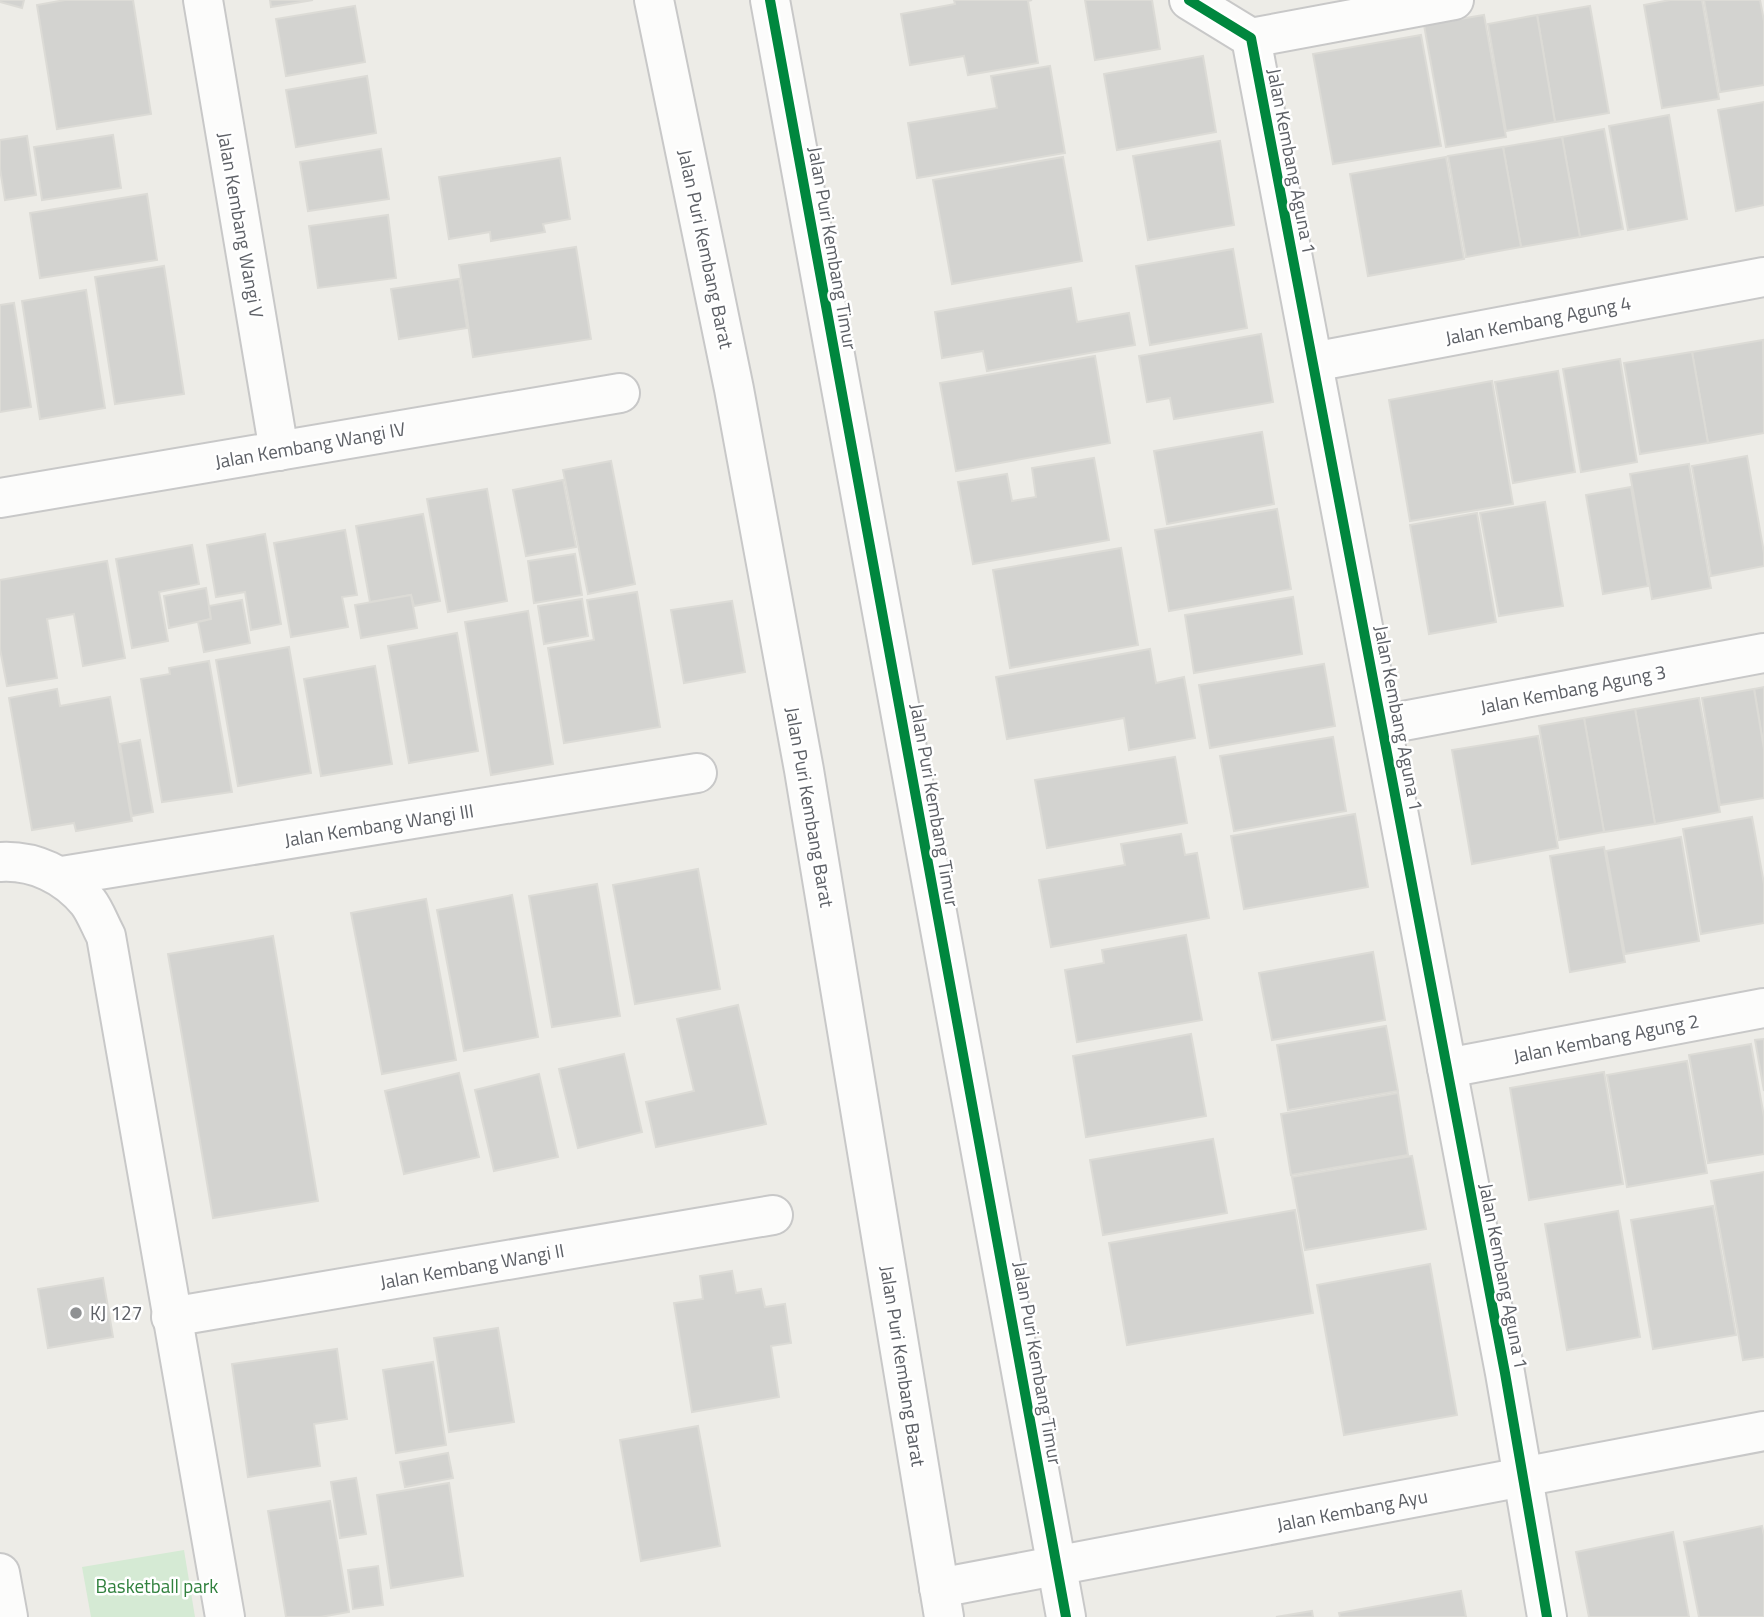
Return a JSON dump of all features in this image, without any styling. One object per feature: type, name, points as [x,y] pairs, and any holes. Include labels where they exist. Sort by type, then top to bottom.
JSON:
[{"type":"street","name":"Jalan Kembang Wangi V","points":[[203,0],[279,451]]},
{"type":"street","name":"Jalan Puri Kembang Barat","points":[[654,0],[734,389],[802,756],[942,1602]]},
{"type":"street","name":"Jalan Puri Kembang Timur","points":[[770,0],[1066,1617]]},
{"type":"street","points":[[1189,0],[1251,38],[1454,0]]},
{"type":"street","name":"Jalan Kembang Aguna 1","points":[[1251,38],[1505,1373],[1547,1617]]},
{"type":"street","name":"Jalan Kembang Agung 4","points":[[1313,362],[1764,277]]},
{"type":"street","name":"Jalan Kembang Wangi IV","points":[[0,498],[620,393]]},
{"type":"street","name":"Jalan Kembang Agung 3","points":[[1382,725],[1764,653]]},
{"type":"street","name":"Jalan Kembang Wangi III","points":[[62,876],[697,773]]},
{"type":"street","points":[[0,862],[21,861],[62,876],[89,903],[106,936],[225,1617]]},
{"type":"street","name":"Jalan Kembang Agung 2","points":[[1447,1068],[1764,1008]]},
{"type":"street","name":"Jalan Kembang Wangi II","points":[[171,1317],[773,1214]]},
{"type":"street","name":"Jalan Kembang Ayu","points":[[942,1602],[1057,1566],[1764,1431]]},
{"type":"street","points":[[0,1573],[8,1617]]},
{"type":"green space","name":"Basketball park","points":[[184,1550],[195,1617],[91,1617],[82,1567]]},
{"type":"building","points":[[0,0],[24,0],[22,8]]},
{"type":"building","points":[[65,0],[133,0],[151,114],[57,129],[37,5]]},
{"type":"building","points":[[270,0],[313,0],[271,7]]},
{"type":"building","points":[[954,0],[1032,0],[1028,1],[1038,63],[968,75],[964,56],[910,65],[901,14],[955,4]]},
{"type":"building","points":[[1085,0],[1152,0],[1160,49],[1095,60]]},
{"type":"building","points":[[1670,0],[1702,0],[1719,99],[1662,108],[1644,5]]},
{"type":"building","points":[[1704,0],[1760,0],[1764,21],[1764,85],[1720,92]]},
{"type":"building","points":[[355,6],[365,62],[286,76],[276,19]]},
{"type":"building","points":[[1590,6],[1609,113],[1555,122],[1537,15]]},
{"type":"building","points":[[1484,15],[1506,137],[1446,147],[1424,25]]},
{"type":"building","points":[[1537,15],[1555,122],[1506,131],[1488,24]]},
{"type":"building","points":[[1421,35],[1441,146],[1333,164],[1313,54]]},
{"type":"building","points":[[1203,56],[1216,132],[1117,150],[1104,74]]},
{"type":"building","points":[[1050,66],[1065,153],[917,178],[908,123],[997,108],[991,76]]},
{"type":"building","points":[[367,76],[376,133],[296,147],[286,90]]},
{"type":"building","points":[[1764,102],[1764,205],[1736,211],[1718,110]]},
{"type":"building","points":[[1669,115],[1687,219],[1628,230],[1609,126]]},
{"type":"building","points":[[1604,129],[1623,229],[1580,237],[1562,137]]},
{"type":"building","points":[[113,135],[121,188],[42,200],[34,147]]},
{"type":"building","points":[[27,136],[36,195],[5,200],[0,169],[0,140]]},
{"type":"building","points":[[1562,137],[1580,237],[1521,247],[1503,147]]},
{"type":"building","points":[[1220,141],[1234,225],[1148,240],[1133,156]]},
{"type":"building","points":[[1503,147],[1521,247],[1466,257],[1448,156]]},
{"type":"building","points":[[381,149],[389,199],[308,211],[300,162]]},
{"type":"building","points":[[1063,157],[1082,261],[952,284],[933,180]]},
{"type":"building","points":[[1446,157],[1464,259],[1368,276],[1350,174]]},
{"type":"building","points":[[560,158],[570,219],[543,224],[545,232],[491,241],[490,232],[449,239],[439,177]]},
{"type":"building","points":[[147,194],[157,260],[40,278],[30,213]]},
{"type":"building","points":[[388,215],[396,278],[318,288],[309,226]]},
{"type":"building","points":[[576,247],[591,339],[473,357],[459,265]]},
{"type":"building","points":[[1233,249],[1247,328],[1150,345],[1136,266]]},
{"type":"building","points":[[164,266],[184,394],[115,404],[95,277]]},
{"type":"building","points":[[459,279],[467,328],[399,339],[391,289]]},
{"type":"building","points":[[1071,288],[1077,322],[1129,313],[1135,345],[987,371],[983,351],[942,358],[935,312]]},
{"type":"building","points":[[86,290],[105,408],[40,419],[22,301]]},
{"type":"building","points":[[14,303],[31,407],[0,412],[0,305]]},
{"type":"building","points":[[1261,334],[1273,402],[1174,419],[1170,398],[1147,402],[1139,356]]},
{"type":"building","points":[[1763,340],[1764,433],[1708,443],[1692,352]]},
{"type":"building","points":[[1692,352],[1708,443],[1640,454],[1624,363]]},
{"type":"building","points":[[1095,356],[1110,443],[956,471],[940,383]]},
{"type":"building","points":[[1620,359],[1637,462],[1581,472],[1563,369]]},
{"type":"building","points":[[1558,371],[1575,472],[1513,483],[1495,382]]},
{"type":"building","points":[[1492,381],[1513,504],[1410,521],[1389,400]]},
{"type":"building","points":[[1262,432],[1274,504],[1167,524],[1154,451]]},
{"type":"building","points":[[1747,456],[1764,566],[1711,576],[1692,466]]},
{"type":"building","points":[[1094,458],[1109,540],[973,564],[958,482],[1007,474],[1012,501],[1036,497],[1032,468]]},
{"type":"building","points":[[611,461],[635,584],[588,594],[563,470]]},
{"type":"building","points":[[1689,464],[1711,588],[1652,599],[1630,474]]},
{"type":"building","points":[[563,480],[576,547],[526,556],[513,490]]},
{"type":"building","points":[[1631,487],[1648,586],[1603,594],[1586,495]]},
{"type":"building","points":[[487,489],[507,601],[448,612],[427,499]]},
{"type":"building","points":[[1545,502],[1563,606],[1499,616],[1480,513]]},
{"type":"building","points":[[1277,509],[1291,589],[1169,611],[1155,530]]},
{"type":"building","points":[[1477,513],[1496,622],[1429,634],[1410,525]]},
{"type":"building","points":[[423,514],[440,601],[414,606],[411,595],[370,602],[356,526]]},
{"type":"building","points":[[345,530],[357,595],[342,597],[348,627],[291,637],[274,543]]},
{"type":"building","points":[[265,534],[281,624],[251,630],[245,592],[216,597],[207,545]]},
{"type":"building","points":[[192,545],[199,584],[159,592],[168,641],[132,648],[116,559]]},
{"type":"building","points":[[1121,548],[1138,645],[1010,668],[993,570]]},
{"type":"building","points":[[575,554],[582,595],[534,603],[528,561]]},
{"type":"building","points":[[107,561],[125,658],[83,666],[74,614],[47,619],[57,678],[7,686],[0,649],[0,580]]},
{"type":"building","points":[[206,588],[211,619],[169,628],[164,596]]},
{"type":"building","points":[[637,592],[660,727],[564,743],[548,648],[594,640],[587,600]]},
{"type":"building","points":[[411,595],[417,628],[361,638],[355,605]]},
{"type":"building","points":[[1293,597],[1302,654],[1194,673],[1185,615]]},
{"type":"building","points":[[582,599],[588,636],[544,644],[538,606]]},
{"type":"building","points":[[242,600],[250,643],[204,652],[198,622],[211,619],[209,606]]},
{"type":"building","points":[[732,601],[745,672],[684,683],[671,610]]},
{"type":"building","points":[[528,611],[553,764],[491,775],[465,622]]},
{"type":"building","points":[[457,633],[478,751],[409,763],[388,646]]},
{"type":"building","points":[[289,647],[311,773],[238,786],[216,660]]},
{"type":"building","points":[[1150,649],[1156,683],[1184,677],[1195,738],[1129,750],[1124,718],[1007,739],[996,677]]},
{"type":"building","points":[[209,661],[232,792],[162,802],[141,679],[170,674],[169,668]]},
{"type":"building","points":[[1324,664],[1335,726],[1210,748],[1199,685]]},
{"type":"building","points":[[375,666],[392,764],[321,776],[304,679]]},
{"type":"building","points":[[1764,687],[1764,749],[1754,689]]},
{"type":"building","points":[[57,689],[60,706],[110,697],[132,821],[76,831],[74,823],[32,830],[9,698]]},
{"type":"building","points":[[1754,689],[1764,749],[1764,798],[1720,805],[1702,698]]},
{"type":"building","points":[[1699,698],[1720,812],[1655,824],[1635,709]]},
{"type":"building","points":[[1635,709],[1655,824],[1604,832],[1584,718]]},
{"type":"building","points":[[1584,718],[1604,832],[1559,840],[1539,726]]},
{"type":"building","points":[[1538,736],[1558,848],[1472,864],[1452,750]]},
{"type":"building","points":[[1333,737],[1346,811],[1234,831],[1220,756]]},
{"type":"building","points":[[140,740],[153,812],[132,816],[120,744]]},
{"type":"building","points":[[1175,757],[1187,823],[1047,848],[1035,780]]},
{"type":"building","points":[[1355,814],[1368,887],[1244,909],[1231,836]]},
{"type":"building","points":[[1752,817],[1764,884],[1764,923],[1701,934],[1683,829]]},
{"type":"building","points":[[1181,834],[1185,855],[1197,853],[1209,918],[1051,947],[1039,880],[1125,865],[1121,844]]},
{"type":"building","points":[[1681,837],[1699,941],[1625,954],[1606,851]]},
{"type":"building","points":[[1604,847],[1625,962],[1570,972],[1550,856]]},
{"type":"building","points":[[698,869],[720,989],[635,1004],[613,885]]},
{"type":"building","points":[[597,884],[620,1016],[552,1027],[529,896]]},
{"type":"building","points":[[512,895],[538,1037],[464,1051],[437,910]]},
{"type":"building","points":[[426,899],[456,1060],[382,1074],[351,913]]},
{"type":"building","points":[[1186,935],[1202,1020],[1077,1042],[1065,970],[1104,963],[1102,950]]},
{"type":"building","points":[[273,936],[318,1201],[213,1218],[168,954]]},
{"type":"building","points":[[1373,952],[1385,1020],[1272,1040],[1259,973]]},
{"type":"building","points":[[738,1005],[766,1124],[656,1147],[646,1102],[694,1091],[677,1019]]},
{"type":"building","points":[[1386,1026],[1398,1091],[1288,1110],[1277,1045]]},
{"type":"building","points":[[1191,1034],[1206,1116],[1086,1137],[1073,1056]]},
{"type":"building","points":[[1764,1039],[1764,1091],[1755,1040]]},
{"type":"building","points":[[1751,1044],[1764,1117],[1764,1154],[1708,1163],[1689,1055]]},
{"type":"building","points":[[624,1054],[642,1132],[578,1148],[559,1069]]},
{"type":"building","points":[[1687,1061],[1707,1173],[1627,1187],[1607,1075]]},
{"type":"building","points":[[1604,1072],[1623,1184],[1529,1200],[1510,1088]]},
{"type":"building","points":[[459,1073],[479,1157],[404,1174],[385,1091]]},
{"type":"building","points":[[539,1074],[558,1157],[494,1171],[475,1090]]},
{"type":"building","points":[[1398,1093],[1408,1155],[1291,1175],[1281,1114]]},
{"type":"building","points":[[1213,1139],[1227,1213],[1103,1235],[1090,1160]]},
{"type":"building","points":[[1412,1156],[1426,1229],[1305,1250],[1292,1177]]},
{"type":"building","points":[[1764,1172],[1764,1357],[1743,1360],[1711,1181]]},
{"type":"building","points":[[1713,1206],[1736,1335],[1653,1349],[1631,1220]]},
{"type":"building","points":[[1295,1210],[1313,1313],[1127,1345],[1109,1243]]},
{"type":"building","points":[[1618,1211],[1640,1337],[1567,1350],[1545,1224]]},
{"type":"building","points":[[1430,1264],[1457,1415],[1344,1435],[1317,1285]]},
{"type":"building","points":[[732,1271],[736,1293],[761,1289],[765,1307],[785,1304],[791,1343],[771,1346],[779,1397],[692,1412],[674,1303],[703,1299],[700,1276]]},
{"type":"building","name":"KJ 127","points":[[103,1278],[113,1337],[48,1348],[38,1289]]},
{"type":"building","points":[[498,1328],[514,1422],[449,1432],[434,1338]]},
{"type":"building","points":[[337,1349],[347,1419],[314,1424],[320,1466],[248,1477],[232,1364]]},
{"type":"building","points":[[433,1362],[446,1445],[396,1453],[383,1370]]},
{"type":"building","points":[[698,1426],[720,1546],[641,1561],[620,1440]]},
{"type":"building","points":[[448,1453],[453,1478],[405,1487],[400,1462]]},
{"type":"building","points":[[356,1478],[366,1534],[340,1538],[331,1482]]},
{"type":"building","points":[[449,1483],[463,1576],[391,1588],[377,1495]]},
{"type":"building","points":[[330,1501],[349,1612],[320,1617],[286,1617],[268,1511]]},
{"type":"building","points":[[1762,1526],[1764,1617],[1699,1617],[1684,1542]]},
{"type":"building","points":[[1673,1532],[1689,1617],[1589,1617],[1576,1552]]},
{"type":"building","points":[[378,1566],[383,1605],[353,1609],[348,1570]]},
{"type":"building","points":[[1461,1591],[1466,1617],[1340,1617],[1339,1613]]},
{"type":"building","points":[[1312,1611],[1313,1617],[1276,1617]]},
{"type":"cycle path","points":[[770,0],[1066,1617]]},
{"type":"cycle path","points":[[1189,0],[1251,38],[1505,1373],[1547,1617]]},
{"type":"place","name":"KJ 127","points":[[76,1313]]}]
